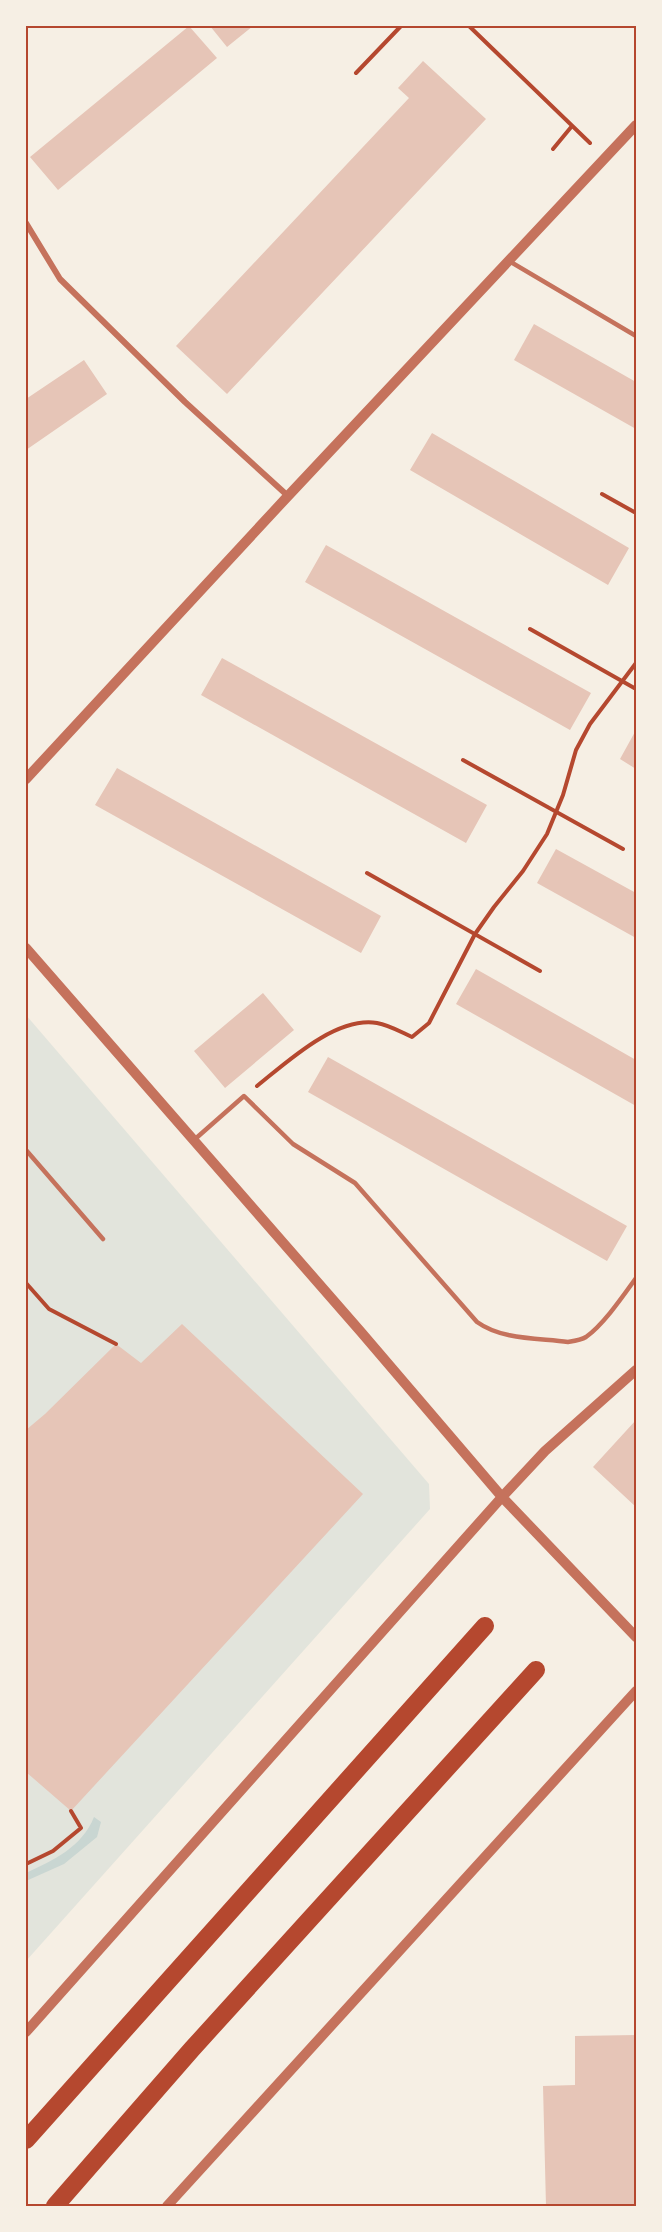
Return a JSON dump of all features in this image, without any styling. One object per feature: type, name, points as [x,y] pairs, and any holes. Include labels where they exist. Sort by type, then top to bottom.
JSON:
[{"type":"highway","points":[[26,2140],[485,1626]]},
{"type":"highway","points":[[55,2206],[192,2049],[536,1670]]},
{"type":"street","points":[[26,779],[636,125]]},
{"type":"street","points":[[26,223],[60,279],[185,402],[288,496]]},
{"type":"street","points":[[26,948],[502,1497],[636,1637]]},
{"type":"street","points":[[26,2032],[502,1497],[545,1451],[636,1370]]},
{"type":"street","points":[[167,2206],[636,1691]]},
{"type":"lane","points":[[509,261],[636,336]]},
{"type":"lane","points":[[194,1140],[244,1096],[292,1144],[355,1182],[477,1322],[488,1330],[502,1334],[568,1342],[579,1340],[586,1337],[612,1309],[636,1278]]},
{"type":"lane","points":[[26,1150],[103,1239]]},
{"type":"path","points":[[356,73],[401,26]]},
{"type":"path","points":[[469,26],[605,159]]},
{"type":"path","points":[[553,149],[572,126]]},
{"type":"path","points":[[602,494],[636,513]]},
{"type":"path","points":[[530,629],[636,689]]},
{"type":"path","points":[[244,1096],[313,1043],[337,1030],[364,1022],[380,1023],[412,1037],[429,1023],[475,934],[523,871],[547,834],[576,750],[590,723],[636,663]]},
{"type":"path","points":[[463,760],[623,849]]},
{"type":"path","points":[[368,873],[540,971]]},
{"type":"path","points":[[26,1283],[48,1309],[116,1344]]},
{"type":"path","points":[[26,1864],[53,1851],[81,1828],[71,1811]]},
{"type":"shaded area","points":[[26,1015],[429,1484],[430,1509],[26,1961]]},
{"type":"shaded area","points":[[94,1817],[101,1822],[97,1837],[64,1864],[26,1881],[26,1873],[57,1857],[75,1844]]},
{"type":"building","points":[[189,26],[217,58],[58,190],[30,157]]},
{"type":"building","points":[[210,26],[253,26],[227,47]]},
{"type":"building","points":[[423,61],[486,119],[227,394],[176,346],[409,98],[398,88]]},
{"type":"building","points":[[534,324],[636,382],[636,429],[514,360]]},
{"type":"building","points":[[84,360],[107,394],[26,450],[26,399]]},
{"type":"building","points":[[432,433],[629,548],[608,585],[410,470]]},
{"type":"building","points":[[326,545],[591,693],[570,730],[305,582]]},
{"type":"building","points":[[222,658],[487,805],[466,843],[201,695]]},
{"type":"building","points":[[636,730],[636,769],[620,759]]},
{"type":"building","points":[[117,768],[381,916],[361,953],[95,805]]},
{"type":"building","points":[[556,849],[636,893],[636,938],[537,883]]},
{"type":"building","points":[[476,969],[636,1060],[636,1106],[456,1004]]},
{"type":"building","points":[[263,993],[294,1030],[225,1088],[194,1051]]},
{"type":"building","points":[[328,1057],[627,1226],[607,1261],[308,1092]]},
{"type":"building","points":[[182,1324],[363,1494],[71,1811],[26,1772],[26,1430],[116,1344],[141,1363]]},
{"type":"building","points":[[636,1420],[636,1507],[593,1467]]},
{"type":"building","points":[[636,2035],[636,2206],[546,2206],[543,2086],[575,2085],[575,2036]]}]
